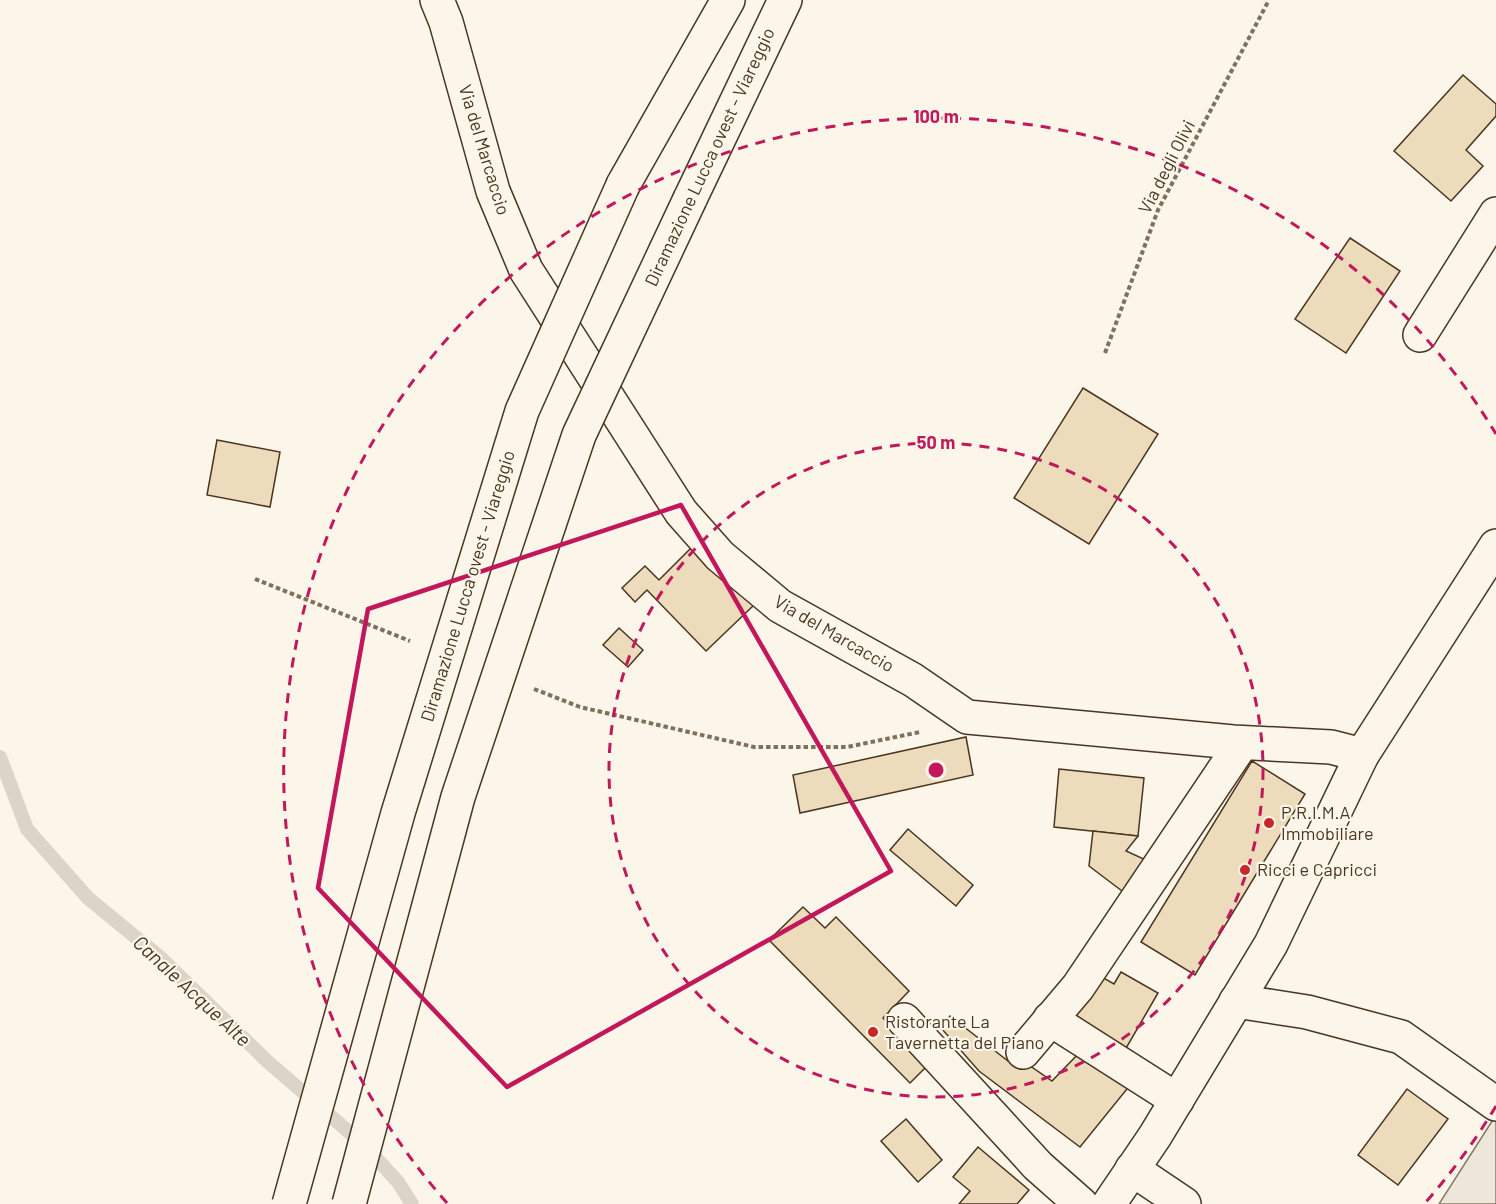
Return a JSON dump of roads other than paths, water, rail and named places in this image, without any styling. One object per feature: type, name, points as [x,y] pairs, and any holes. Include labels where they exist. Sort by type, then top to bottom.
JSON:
[{"type":"main road","name":"Via del Marcaccio","points":[[436,0],[446,22],[493,191],[526,270],[681,512],[720,556],[780,606],[913,680],[967,717],[1242,743],[1331,747],[1362,755]]},
{"type":"main road","name":"Diramazione Lucca ovest - Viareggio","points":[[289,1204],[398,813],[522,411],[623,185],[728,0]]},
{"type":"main road","name":"Diramazione Lucca ovest - Viareggio","points":[[349,1204],[458,797],[575,446],[785,0]]},
{"type":"main road","points":[[1420,335],[1496,214]]},
{"type":"main road","points":[[1116,1202],[1132,1169],[1155,1136],[1271,944],[1362,755],[1496,546]]},
{"type":"main road","points":[[1023,1052],[1078,987],[1242,743]]},
{"type":"main road","points":[[1236,1001],[1307,1012],[1401,1036],[1496,1104]]},
{"type":"main road","points":[[1050,1019],[1177,1100]]},
{"type":"main road","points":[[904,1020],[1038,1166],[1081,1204]]},
{"type":"main road","points":[[1132,1169],[1184,1204]]},
{"type":"waterway","name":"Canale Acque Alte","points":[[0,757],[27,829],[88,898],[162,959],[267,1061],[364,1145],[398,1182],[412,1204]]},
{"type":"place","name":"P.R.I.M.A Immobiliare","points":[[1269,823]]},
{"type":"place","name":"Ricci e Capricci","points":[[1245,870]]},
{"type":"place","name":"Ristorante La Tavernetta del Piano","points":[[873,1032]]}]
